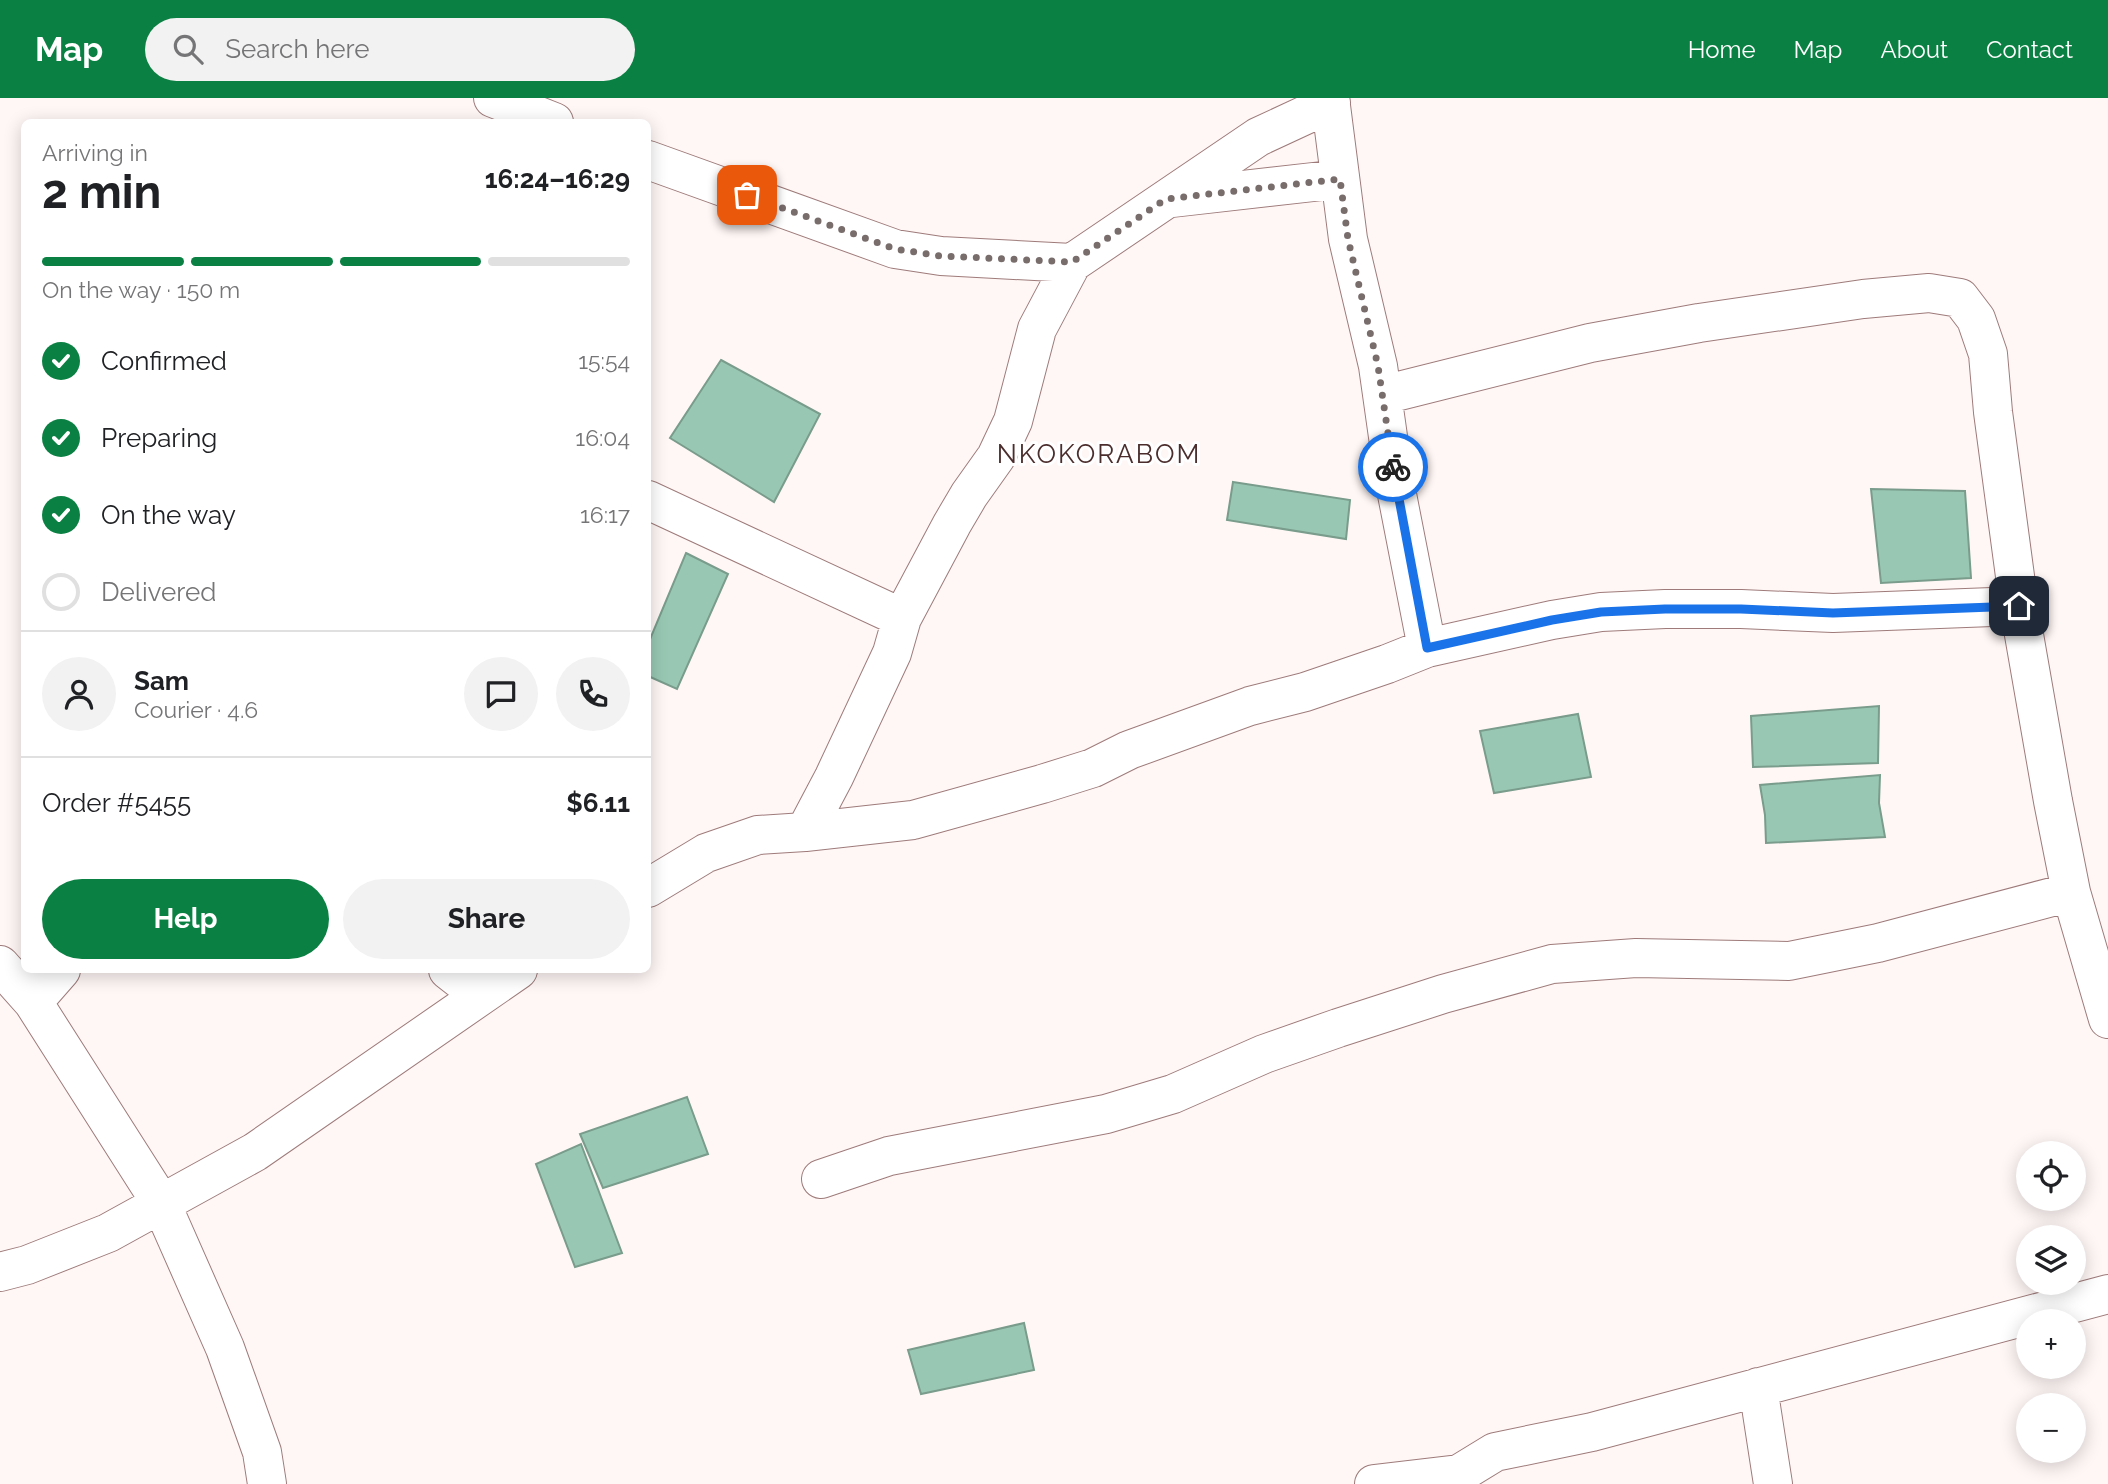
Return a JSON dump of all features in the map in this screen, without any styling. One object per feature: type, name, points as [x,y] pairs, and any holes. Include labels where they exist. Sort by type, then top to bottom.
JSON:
[{"type":"street","points":[[494,98],[546,119]]},
{"type":"street","points":[[805,831],[834,777],[892,653],[902,618],[969,495],[996,457],[1013,421],[1037,329],[1072,262],[1258,137],[1331,100],[1348,239],[1378,366],[1394,479],[1427,648]]},
{"type":"street","points":[[651,161],[895,249],[941,256],[1072,262]]},
{"type":"street","points":[[1166,199],[1340,179]]},
{"type":"street","points":[[1383,395],[1590,343],[1699,323],[1915,294],[1928,293],[1961,298],[1976,319],[1988,354],[1993,412],[2019,606],[2053,801],[2071,892],[2108,1019]]},
{"type":"street","points":[[651,501],[902,618]]},
{"type":"street","points":[[651,886],[706,853],[758,835],[913,820],[1093,768],[1129,750],[1250,706],[1305,692],[1427,648],[1552,620],[1601,612],[1665,609],[1833,613],[2019,606]]},
{"type":"street","points":[[821,1179],[889,1156],[1106,1114],[1173,1094],[1265,1054],[1338,1028],[1443,994],[1552,964],[1636,958],[1789,961],[1878,943],[2071,892]]},
{"type":"street","points":[[0,965],[33,1002],[161,1203],[225,1348],[262,1452],[267,1484]]},
{"type":"street","points":[[33,1002],[58,973]]},
{"type":"street","points":[[452,973],[480,995]]},
{"type":"street","points":[[0,1272],[27,1265],[108,1233],[255,1152],[513,973]]},
{"type":"street","points":[[1374,1484],[1456,1479],[1495,1452],[1592,1432],[2108,1294]]},
{"type":"street","points":[[1758,1387],[1769,1472],[1773,1484]]},
{"type":"building","points":[[721,360],[820,414],[774,502],[670,438]]},
{"type":"building","points":[[1233,482],[1350,500],[1346,539],[1227,520]]},
{"type":"building","points":[[1871,489],[1965,491],[1971,578],[1881,583]]},
{"type":"building","points":[[686,553],[728,574],[677,689],[651,677],[651,637]]},
{"type":"building","points":[[1879,706],[1878,763],[1753,767],[1751,716]]},
{"type":"building","points":[[1578,714],[1591,777],[1494,793],[1480,731]]},
{"type":"building","points":[[1880,775],[1879,803],[1885,837],[1766,843],[1760,785]]},
{"type":"building","points":[[687,1097],[708,1154],[603,1188],[580,1134]]},
{"type":"building","points":[[581,1144],[622,1253],[575,1267],[536,1164]]},
{"type":"building","points":[[1024,1323],[1034,1370],[921,1394],[908,1350]]},
{"type":"way so far","points":[[747,195],[895,249],[941,256],[1072,262],[1166,199],[1340,179],[1348,239],[1378,366],[1393,467]]},
{"type":"district","name":"NKOKORABOM","points":[[1099,454]]},
{"type":"route","points":[[1393,467],[1427,648],[1601,612],[1741,609],[1833,613],[2019,606]]}]
